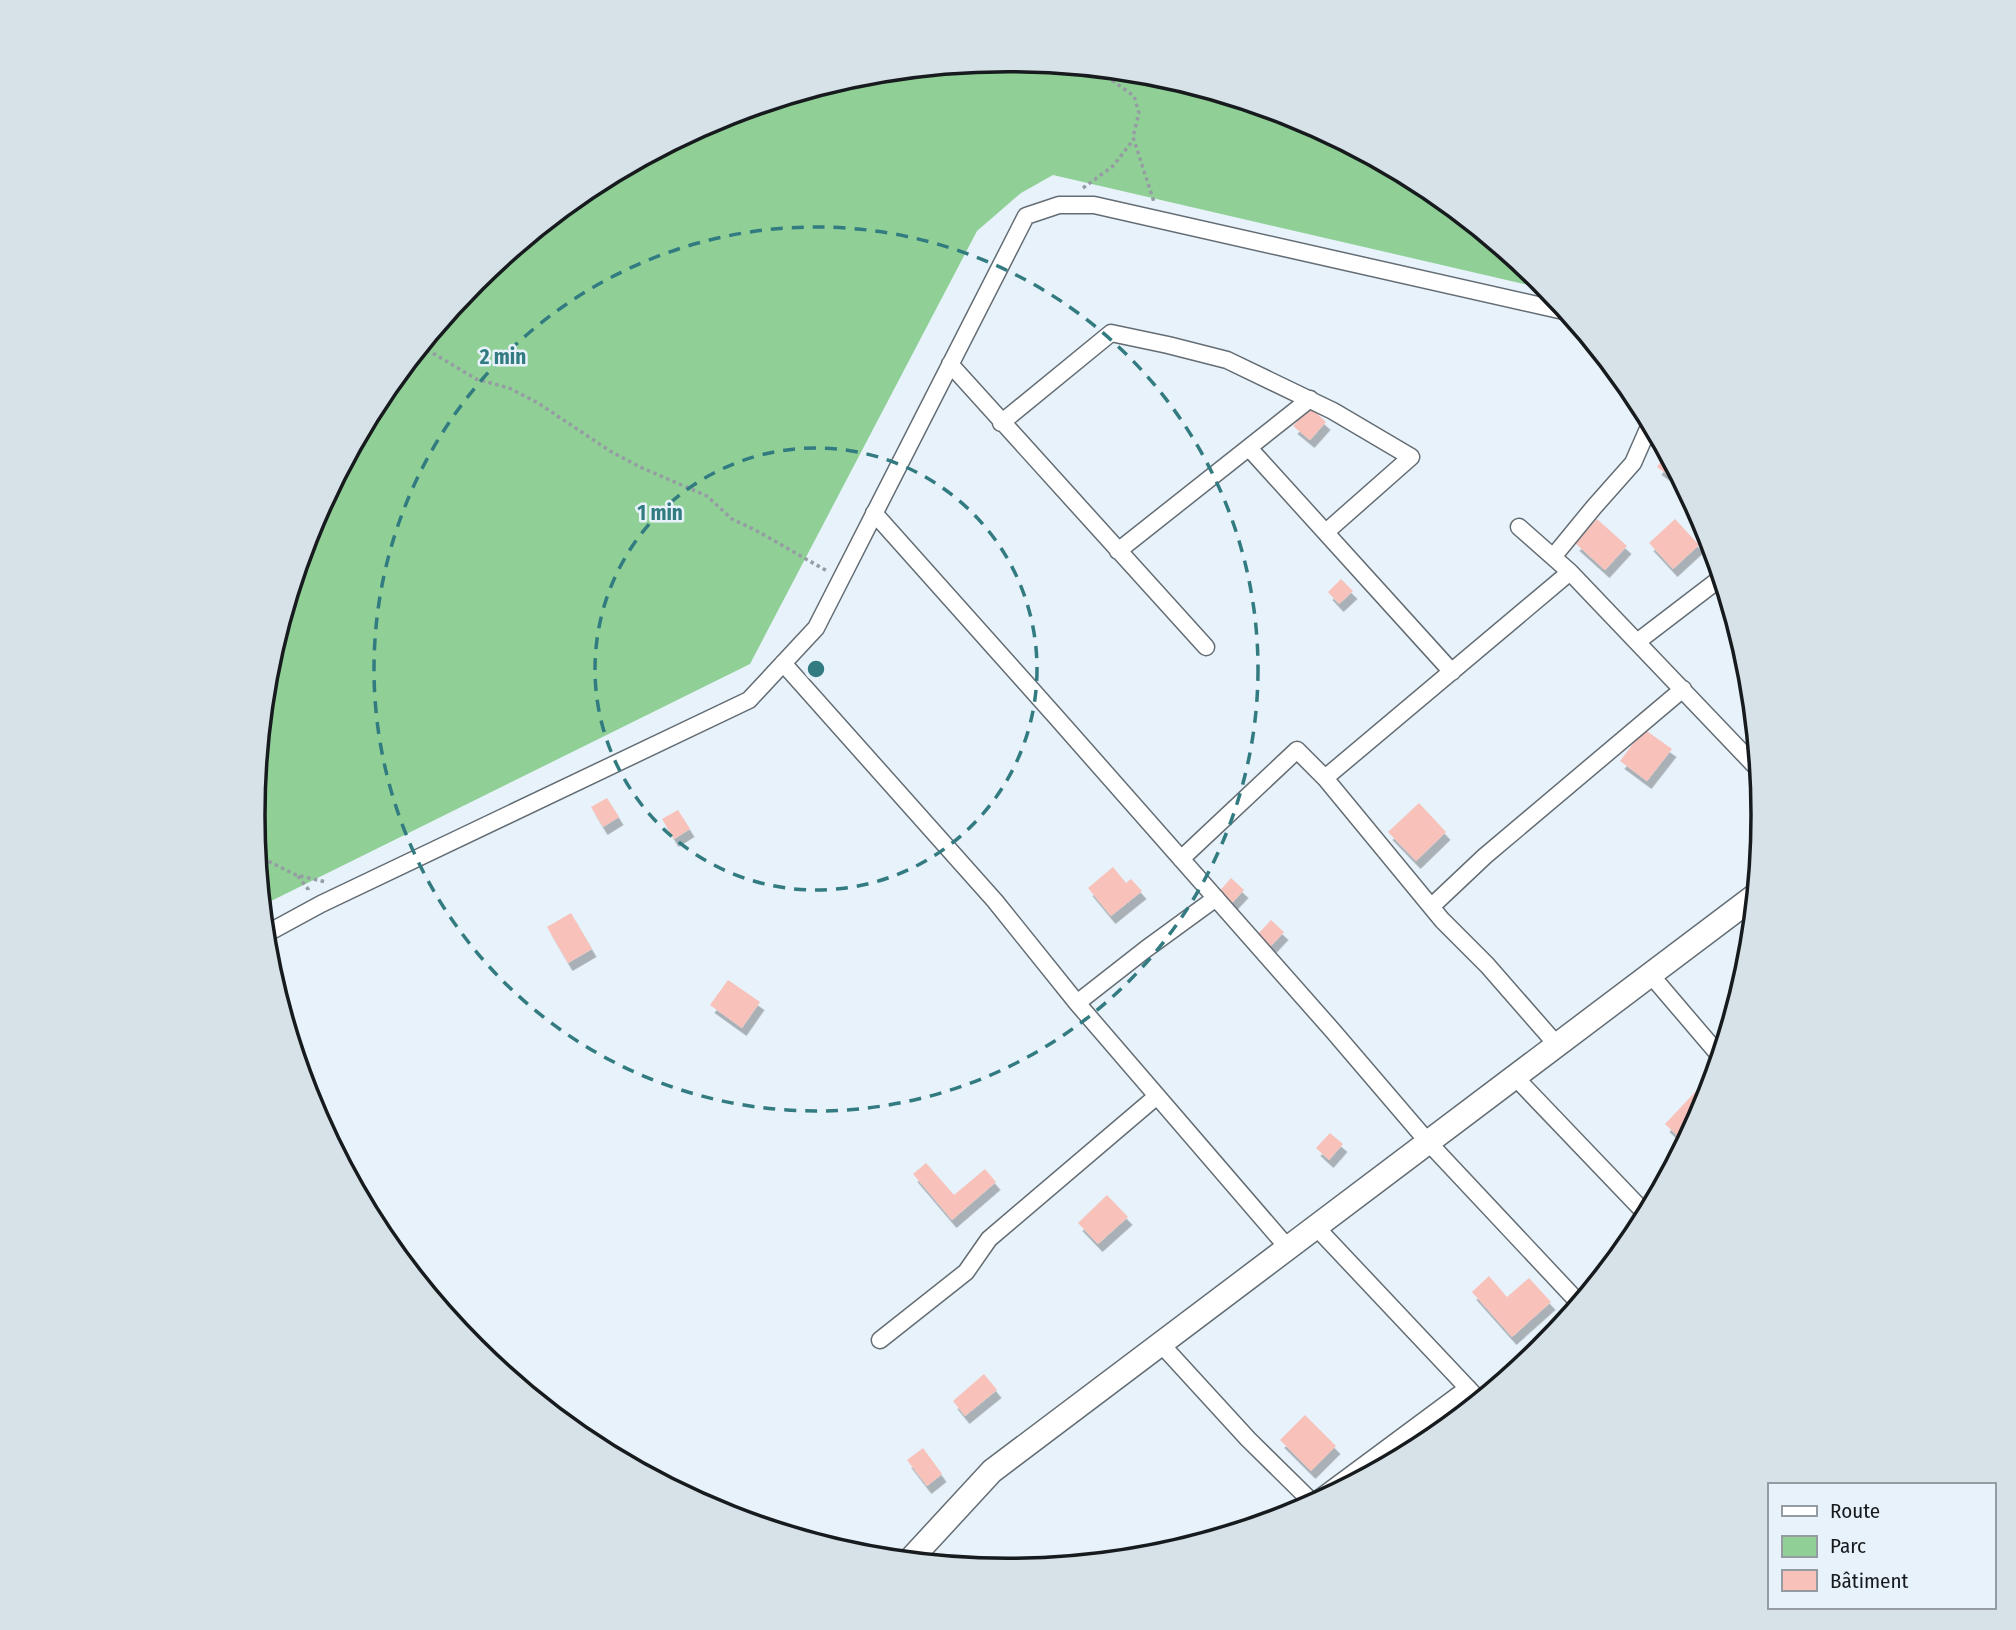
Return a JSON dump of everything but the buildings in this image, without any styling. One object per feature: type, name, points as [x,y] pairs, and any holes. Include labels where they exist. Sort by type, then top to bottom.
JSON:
[{"type":"street","points":[[274,930],[348,891],[749,700],[816,628],[1026,216],[1059,205],[1094,205],[1552,308]]},
{"type":"street","points":[[1001,423],[1111,334],[1227,360],[1310,400],[1411,457],[1326,532]]},
{"type":"street","points":[[950,365],[1206,647]]},
{"type":"street","points":[[1118,551],[1310,400]]},
{"type":"street","points":[[1553,557],[1633,463],[1646,433]]},
{"type":"street","points":[[1249,448],[1452,672]]},
{"type":"street","points":[[874,513],[1216,898],[1428,1142],[1573,1297]]},
{"type":"street","points":[[1519,527],[1570,572],[1749,760]]},
{"type":"street","points":[[1325,778],[1570,572]]},
{"type":"street","points":[[1637,642],[1714,584]]},
{"type":"street","points":[[783,663],[995,901],[1077,1003],[1288,1248]]},
{"type":"street","points":[[1432,906],[1485,856],[1683,690]]},
{"type":"street","points":[[1181,859],[1297,750],[1325,778],[1442,920],[1487,965],[1557,1045]]},
{"type":"street","points":[[1077,1003],[1216,898]]},
{"type":"street","points":[[917,1553],[992,1471],[1746,902]]},
{"type":"street","points":[[1650,974],[1714,1049]]},
{"type":"street","points":[[1515,1077],[1639,1207]]},
{"type":"street","points":[[880,1340],[965,1272],[989,1239],[1157,1096]]},
{"type":"street","points":[[1316,1227],[1474,1394]]},
{"type":"street","points":[[1161,1344],[1248,1439],[1306,1496]]},
{"type":"street","points":[[1352,1474],[1468,1388]]},
{"type":"path","points":[[1059,205],[1114,166],[1133,139],[1139,113],[1134,96],[1110,79]]},
{"type":"path","points":[[1133,139],[1161,220]]},
{"type":"path","points":[[428,350],[476,379],[509,388],[538,403],[610,451],[640,467],[707,496],[732,519],[841,579]]},
{"type":"path","points":[[266,860],[296,875],[328,882],[348,891]]},
{"type":"green space","points":[[1008,72],[1105,78],[1153,86],[1247,111],[1337,148],[1421,197],[1460,225],[1530,285],[1053,175],[1021,193],[977,231],[750,664],[270,902],[266,864],[266,766],[279,670],[304,576],[341,486],[364,443],[418,363],[482,289],[556,225],[595,197],[679,148],[769,111],[863,86],[911,78]]}]
